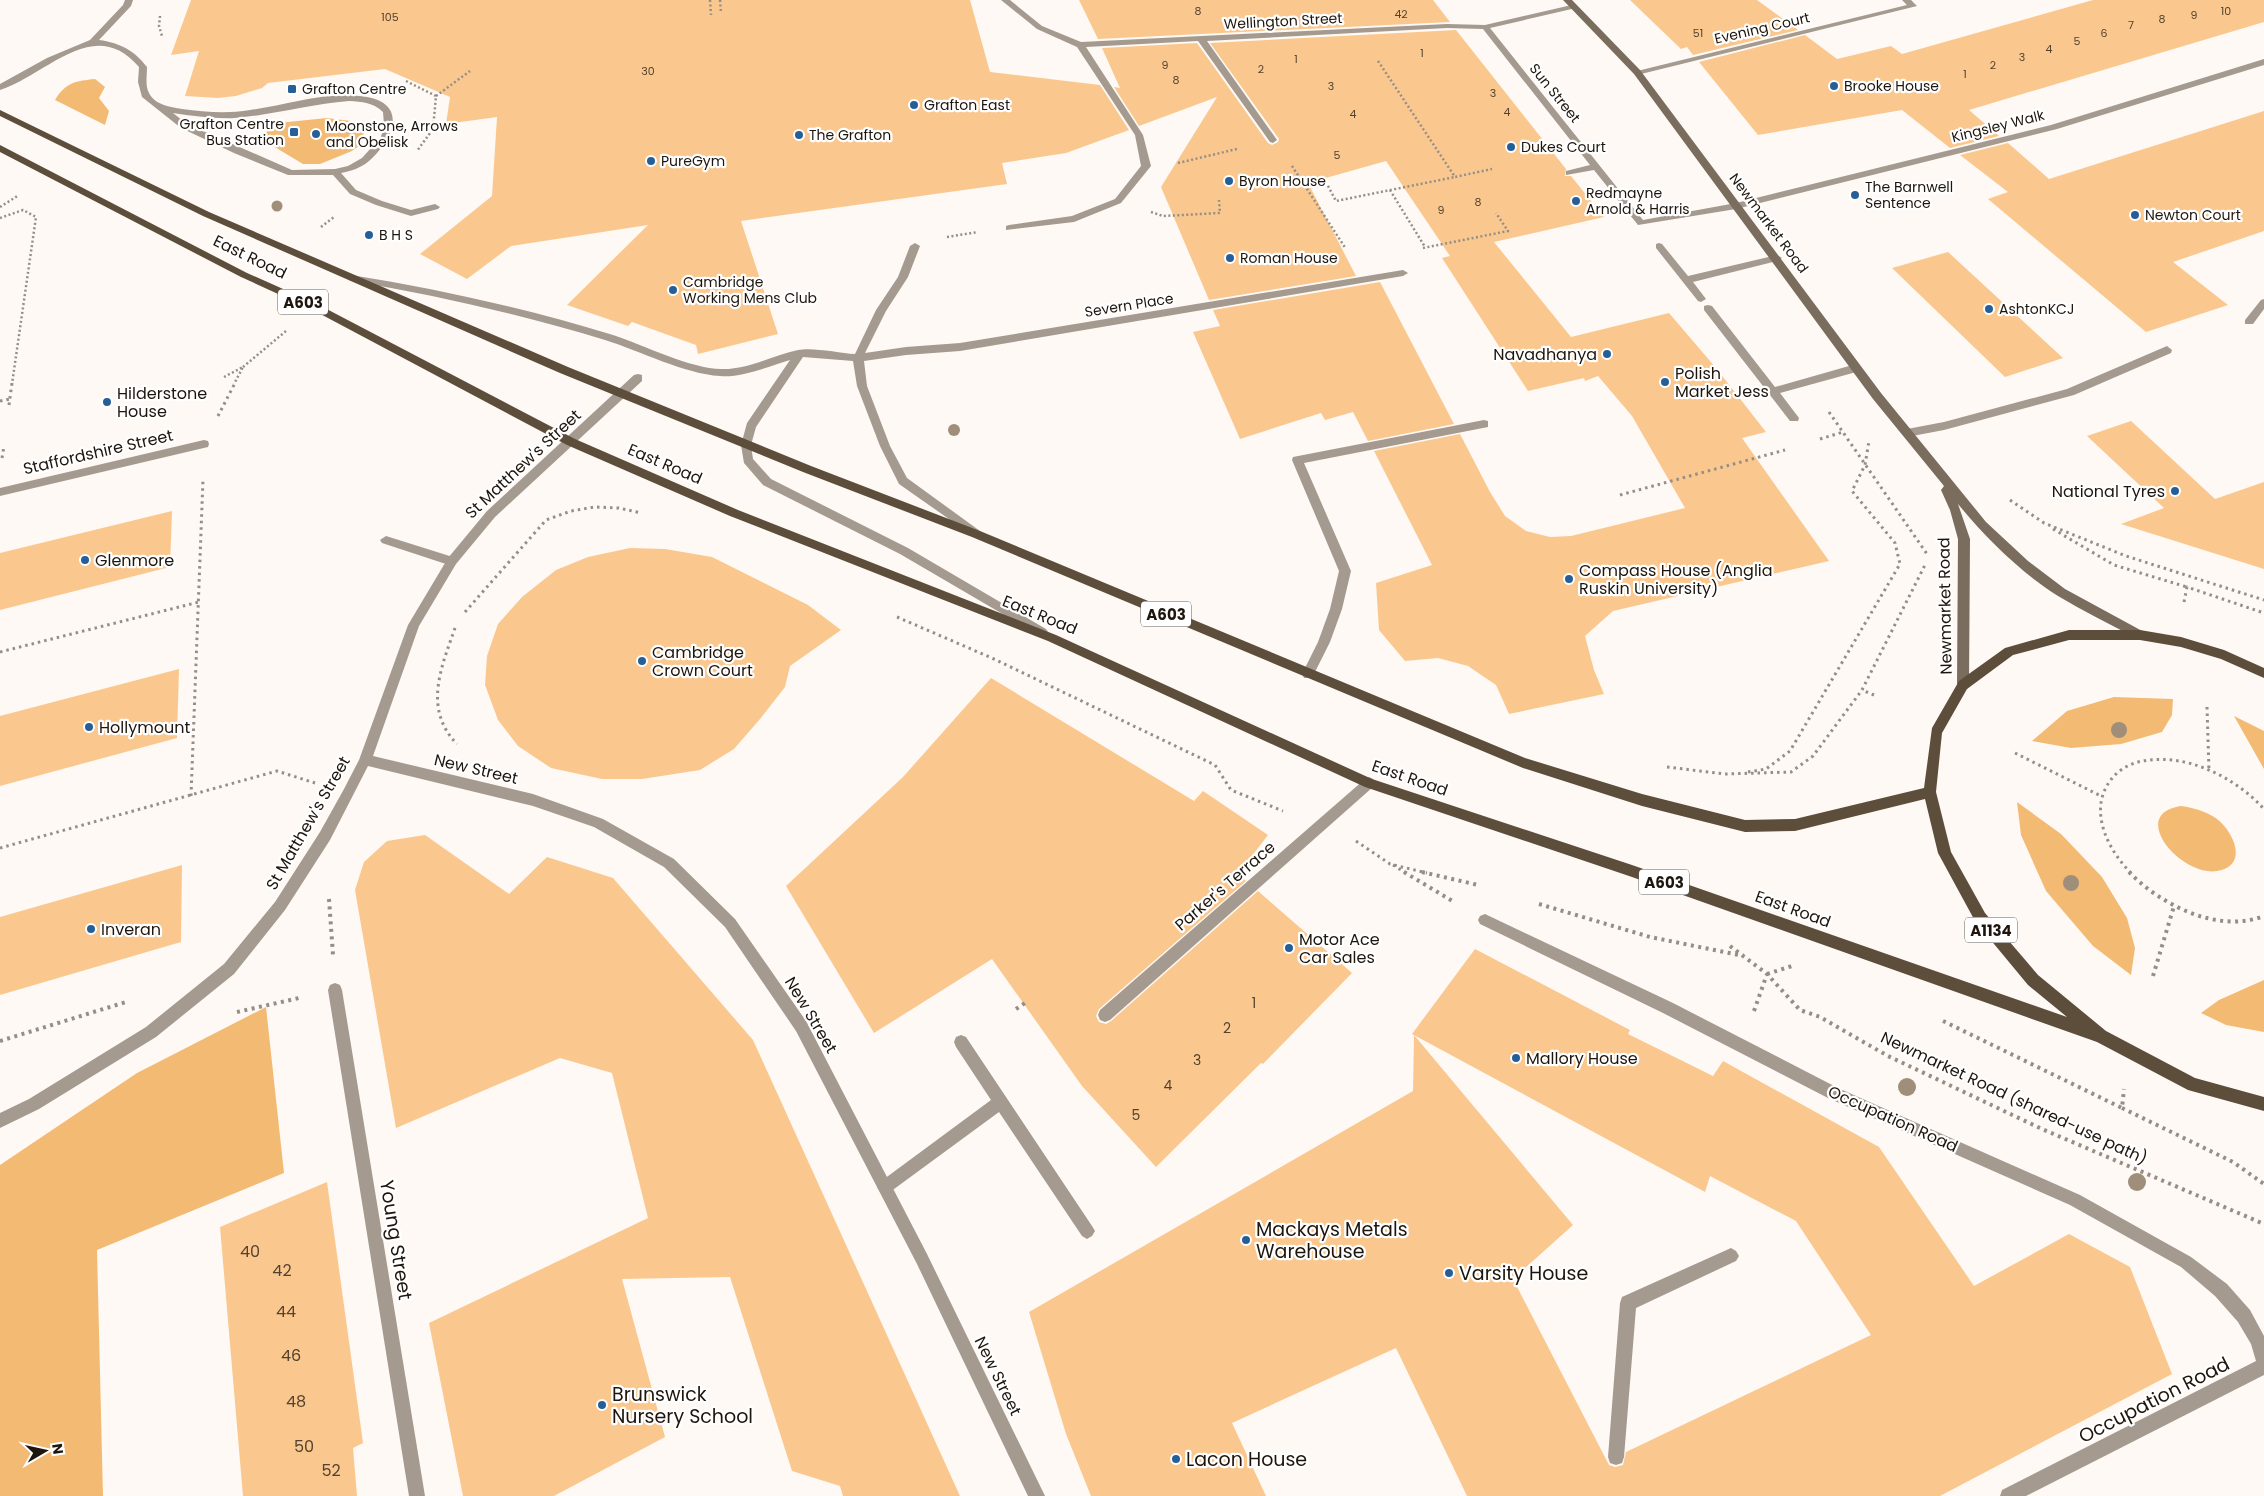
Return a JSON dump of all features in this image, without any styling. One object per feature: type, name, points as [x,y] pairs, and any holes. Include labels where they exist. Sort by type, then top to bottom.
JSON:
[{"type":"main road","name":"East Road","points":[[0,113],[112,169],[348,278],[622,395],[976,534],[1523,763],[1642,800],[1745,826],[1795,825],[1930,792]]},
{"type":"main road","name":"East Road","points":[[0,148],[244,274],[315,307],[571,442],[734,513],[1052,638],[1369,783],[1632,871],[2101,1036]]},
{"type":"main road","name":"Newmarket Road","points":[[2264,673],[2224,655],[2181,642],[2140,635],[2069,635],[2009,651],[1963,685],[1936,732],[1930,792],[1945,853],[1980,917],[2033,980],[2101,1036],[2193,1085],[2264,1104]]},
{"type":"street","points":[[94,42],[127,6],[128,0]]},
{"type":"street","name":"Wellington Street","points":[[1005,0],[1030,23],[1054,36],[1080,45],[1447,26],[1485,27],[1570,3]]},
{"type":"street","name":"Evening Court","points":[[1637,72],[1913,6],[1906,0]]},
{"type":"street","name":"Newmarket Road","points":[[1570,3],[1637,72],[1777,258],[1856,368],[1937,472],[1982,525],[2024,564],[2061,592],[2140,635]]},
{"type":"street","name":"Sun Street","points":[[1485,27],[1641,223]]},
{"type":"street","points":[[1201,39],[1273,140]]},
{"type":"street","points":[[0,87],[50,60],[94,42],[114,43],[132,53],[143,66],[142,82],[145,95],[184,126],[291,173],[335,172],[351,168],[366,160],[385,138],[388,125],[387,112],[378,104],[357,99],[329,100],[264,112],[208,116],[165,109]]},
{"type":"street","points":[[1008,228],[1074,219],[1118,201],[1146,166],[1138,135],[1080,45]]},
{"type":"street","name":"Kingsley Walk","points":[[1641,223],[1736,206],[2054,127],[2264,62]]},
{"type":"street","points":[[1569,172],[1596,167]]},
{"type":"street","points":[[335,172],[353,192],[380,203],[411,213],[435,207]]},
{"type":"street","points":[[915,246],[903,277],[880,310],[858,358],[862,386],[893,466],[903,481],[976,534]]},
{"type":"street","points":[[1660,246],[1701,299]]},
{"type":"street","points":[[1686,280],[1777,258]]},
{"type":"street","name":"Severn Place","points":[[800,353],[858,358],[906,351],[960,347],[1403,273]]},
{"type":"street","points":[[348,278],[408,287],[511,310],[610,338],[702,370],[722,373],[758,366],[800,353]]},
{"type":"street","points":[[2249,322],[2264,302]]},
{"type":"street","points":[[1708,308],[1794,418]]},
{"type":"street","points":[[1907,433],[1944,426],[2070,392],[2167,350]]},
{"type":"street","points":[[800,353],[751,426],[746,445],[748,460],[767,482],[904,551],[1052,638]]},
{"type":"street","points":[[1773,391],[1856,368]]},
{"type":"street","name":"St Matthew's Street","points":[[0,1121],[34,1104],[151,1032],[229,969],[280,906],[325,836],[349,793],[365,760],[414,625],[452,560],[491,514],[622,395],[638,378]]},
{"type":"street","points":[[1308,674],[1324,642],[1336,609],[1345,571],[1297,460],[1484,424]]},
{"type":"street","name":"Staffordshire Street","points":[[0,492],[204,444]]},
{"type":"street","name":"Newmarket Road","points":[[1937,472],[1956,510],[1964,540],[1963,685]]},
{"type":"street","points":[[386,540],[452,560]]},
{"type":"street","name":"New Street","points":[[365,760],[533,800],[598,823],[669,863],[730,923],[801,1026],[922,1259],[1037,1496]]},
{"type":"street","name":"Parker's Terrace","points":[[1105,1015],[1369,783]]},
{"type":"street","name":"Occupation Road","points":[[1485,920],[1668,1008],[1833,1093],[2075,1200],[2186,1262],[2221,1290],[2244,1316],[2258,1341],[2264,1360]]},
{"type":"street","name":"Young Street","points":[[335,990],[417,1496]]},
{"type":"street","points":[[962,1042],[1087,1231]]},
{"type":"street","points":[[885,1187],[1001,1101]]},
{"type":"street","points":[[1616,1457],[1628,1303],[1731,1256]]},
{"type":"street","name":"Occupation Road","points":[[2008,1496],[2264,1366]]},
{"type":"path","points":[[710,0],[711,14]]},
{"type":"path","points":[[720,0],[721,13]]},
{"type":"path","points":[[1376,58],[1454,177]]},
{"type":"path","points":[[436,96],[470,71]]},
{"type":"path","points":[[1146,166],[1169,165],[1273,140]]},
{"type":"path","points":[[1364,279],[1307,188],[1327,184],[1336,201],[1492,170]]},
{"type":"path","points":[[1468,174],[1472,178]]},
{"type":"path","points":[[1390,190],[1426,247]]},
{"type":"path","points":[[1118,201],[1163,216],[1220,213],[1220,200]]},
{"type":"path","points":[[0,218],[23,210],[36,217],[9,405]]},
{"type":"path","points":[[1416,249],[1508,231],[1496,213]]},
{"type":"path","points":[[915,246],[942,237],[1008,228]]},
{"type":"path","points":[[224,377],[243,367],[315,307]]},
{"type":"path","points":[[191,796],[204,444],[243,367]]},
{"type":"path","points":[[0,401],[10,399]]},
{"type":"path","points":[[1829,412],[1929,557],[1862,690],[1813,756],[1792,772],[1725,774],[1766,769],[1790,751],[1900,564],[1895,543],[1852,491],[1865,465]]},
{"type":"path","points":[[1817,440],[1843,432]]},
{"type":"path","points":[[1620,495],[1791,448]]},
{"type":"path","points":[[464,613],[512,556],[548,519],[579,509],[607,506],[627,508],[645,514]]},
{"type":"path","points":[[2264,600],[2126,556],[2044,523],[2114,565],[2264,613]]},
{"type":"path","points":[[2184,602],[2187,587]]},
{"type":"path","points":[[0,652],[199,602]]},
{"type":"path","points":[[895,616],[994,659],[1215,765],[1232,790],[1286,812],[1314,810],[1326,821],[1390,864],[1485,920]]},
{"type":"path","points":[[450,781],[466,751],[446,736],[438,716],[440,674],[457,620]]},
{"type":"path","points":[[1862,690],[1874,695]]},
{"type":"path","points":[[2207,707],[2209,771]]},
{"type":"path","points":[[2015,752],[2101,796]]},
{"type":"path","points":[[2264,809],[2237,786],[2209,771],[2180,761],[2152,760],[2128,765],[2110,778],[2101,796],[2100,818],[2108,842],[2124,866],[2146,888],[2174,906],[2203,917],[2230,922],[2256,920],[2264,916]]},
{"type":"path","points":[[0,848],[278,771],[349,793]]},
{"type":"path","points":[[228,1014],[335,990],[325,836]]},
{"type":"path","points":[[1390,864],[1456,878],[1484,887]]},
{"type":"path","points":[[1530,901],[1650,937],[1744,956]]},
{"type":"path","points":[[2153,976],[2174,906]]},
{"type":"path","name":"Newmarket Road (shared-use path)","points":[[1800,969],[1791,966],[1767,974],[1800,1010],[1820,1017],[1888,1056],[2042,1129],[2264,1224]]},
{"type":"path","points":[[0,1041],[128,1001]]},
{"type":"path","points":[[1016,1008],[1025,1003]]},
{"type":"path","points":[[1941,1021],[2233,1162],[2264,1184]]},
{"type":"path","points":[[2122,1108],[2124,1088]]},
{"type":"shaded area","points":[[95,79],[105,87],[99,98],[109,111],[105,125],[55,100],[67,86]]},
{"type":"shaded area","points":[[327,118],[351,121],[364,133],[359,146],[352,151],[320,164],[303,164],[263,140],[268,129],[278,123]]},
{"type":"shaded area","points":[[2114,697],[2173,699],[2172,715],[2162,732],[2121,744],[2071,748],[2032,741],[2067,711]]},
{"type":"shaded area","points":[[2234,716],[2264,731],[2264,769]]},
{"type":"shaded area","points":[[2017,802],[2061,834],[2102,877],[2127,918],[2135,948],[2131,975],[2093,946],[2046,891],[2021,835]]},
{"type":"shaded area","points":[[2181,806],[2209,814],[2217,819],[2229,832],[2233,840],[2236,856],[2233,863],[2227,868],[2217,871],[2203,870],[2189,865],[2165,844],[2159,832],[2159,820],[2166,811]]},
{"type":"shaded area","points":[[2264,980],[2264,1032],[2226,1025],[2201,1013],[2219,1000]]},
{"type":"shaded area","points":[[266,1007],[284,1173],[97,1250],[103,1496],[0,1496],[0,1165],[137,1073]]},
{"type":"building","name":"The Grafton","points":[[191,0],[970,0],[990,72],[1100,85],[1129,130],[1066,153],[1002,163],[1007,184],[741,221],[778,334],[698,354],[696,345],[632,322],[628,326],[567,305],[648,225],[511,246],[467,279],[420,254],[492,196],[497,117],[446,124],[450,97],[385,69],[268,83],[262,88],[236,96],[218,98],[185,96],[199,51],[171,55]]},
{"type":"building","points":[[1079,0],[1433,0],[1450,22],[1098,39]]},
{"type":"building","points":[[1630,0],[1757,0],[1798,30],[1693,55],[1687,47],[1681,49]]},
{"type":"building","points":[[2093,0],[2264,0],[2264,22],[1969,110],[1999,136],[1950,148],[1902,110],[1758,135],[1699,62],[1805,35],[1837,59],[1891,46],[1902,54]]},
{"type":"building","points":[[1456,30],[1566,169],[1565,176],[1571,176],[1604,217],[1494,242],[1571,337],[1669,313],[1716,368],[1766,432],[1742,438],[1829,561],[1613,611],[1585,636],[1594,670],[1604,694],[1509,714],[1496,685],[1468,666],[1438,658],[1405,661],[1379,630],[1376,583],[1432,565],[1374,451],[1460,434],[1490,492],[1505,516],[1526,531],[1550,537],[1571,536],[1685,508],[1632,416],[1598,376],[1585,381],[1584,378],[1528,391],[1442,258],[1450,256],[1386,161],[1308,183],[1356,276],[1209,300],[1161,187],[1217,97],[1139,126],[1114,87],[1120,88],[1102,48],[1197,43],[1268,143],[1272,145],[1278,142],[1279,139],[1210,43]]},
{"type":"building","name":"Newton Court","points":[[2264,111],[2264,231],[2173,262],[2228,305],[2146,332],[1988,199],[2008,192],[1960,155],[2008,143],[2049,179]]},
{"type":"building","name":"AshtonKCJ","points":[[1948,252],[2063,358],[2005,377],[1892,268]]},
{"type":"building","points":[[1380,282],[1454,424],[1368,441],[1353,412],[1325,420],[1321,413],[1240,439],[1193,332],[1220,326],[1213,310]]},
{"type":"building","name":"National Tyres","points":[[2131,421],[2215,499],[2264,482],[2264,569],[2121,524],[2164,508],[2087,436]]},
{"type":"building","name":"Glenmore","points":[[172,511],[170,567],[0,610],[0,553]]},
{"type":"building","name":"Cambridge Crown Court","points":[[630,548],[665,549],[712,557],[808,605],[841,630],[790,666],[785,687],[760,719],[734,749],[700,770],[642,779],[602,779],[551,768],[518,746],[498,720],[485,685],[487,656],[498,624],[522,597],[556,570],[588,557]]},
{"type":"building","name":"Hollymount","points":[[179,669],[177,738],[0,786],[0,716]]},
{"type":"building","points":[[991,678],[1194,801],[1203,791],[1268,835],[1238,874],[1246,881],[1099,1009],[1096,1016],[1099,1022],[1106,1024],[1111,1021],[1258,891],[1352,973],[1263,1064],[1261,1063],[1156,1167],[1082,1086],[992,959],[874,1033],[786,886],[903,777]]},
{"type":"building","points":[[425,835],[509,894],[547,857],[613,878],[753,1040],[960,1496],[843,1496],[840,1486],[792,1471],[730,1277],[622,1279],[665,1437],[554,1496],[463,1496],[429,1323],[648,1218],[612,1073],[560,1058],[396,1128],[355,890],[364,862],[387,841]]},
{"type":"building","name":"Inveran","points":[[182,865],[181,942],[0,995],[0,917]]},
{"type":"building","name":"Varsity House","points":[[1475,949],[1630,1030],[1628,1034],[1713,1076],[1723,1061],[1879,1147],[1974,1286],[2069,1234],[2130,1267],[2172,1374],[1940,1496],[1467,1496],[1396,1348],[1232,1423],[1266,1496],[1091,1496],[1066,1434],[1029,1312],[1413,1091],[1414,1035],[1412,1034]],"holes":[[[1414,1035],[1705,1192],[1710,1176],[1796,1221],[1871,1335],[1626,1452],[1623,1465],[1615,1467],[1609,1465],[1513,1279],[1573,1225]]]},
{"type":"building","points":[[327,1182],[363,1443],[353,1448],[357,1496],[243,1496],[220,1227]]},
{"type":"place","name":"Brooke House","points":[[1834,86]]},
{"type":"place","name":"Grafton Centre","points":[[292,89]]},
{"type":"place","name":"Grafton East","points":[[914,105]]},
{"type":"place","name":"Grafton Centre Bus Station","points":[[294,132]]},
{"type":"place","name":"Moonstone, Arrows and Obelisk","points":[[316,134]]},
{"type":"place","name":"The Grafton","points":[[799,135]]},
{"type":"place","name":"Dukes Court","points":[[1511,147]]},
{"type":"place","name":"PureGym","points":[[651,161]]},
{"type":"place","name":"Byron House","points":[[1229,181]]},
{"type":"place","name":"The Barnwell Sentence","points":[[1855,195]]},
{"type":"place","name":"Redmayne Arnold & Harris","points":[[1576,201]]},
{"type":"place","name":"Newton Court","points":[[2135,215]]},
{"type":"place","name":"B H S","points":[[369,235]]},
{"type":"place","name":"Roman House","points":[[1230,258]]},
{"type":"place","name":"Cambridge Working Mens Club","points":[[673,290]]},
{"type":"place","name":"AshtonKCJ","points":[[1989,309]]},
{"type":"place","name":"Navadhanya","points":[[1607,354]]},
{"type":"place","name":"Polish Market Jess","points":[[1665,382]]},
{"type":"place","name":"Hilderstone House","points":[[107,402]]},
{"type":"place","name":"National Tyres","points":[[2175,491]]},
{"type":"place","name":"Glenmore","points":[[85,560]]},
{"type":"place","name":"Compass House (Anglia Ruskin University)","points":[[1569,579]]},
{"type":"place","name":"Cambridge Crown Court","points":[[642,661]]},
{"type":"place","name":"Hollymount","points":[[89,727]]},
{"type":"place","name":"Inveran","points":[[91,929]]},
{"type":"place","name":"Motor Ace Car Sales","points":[[1289,948]]},
{"type":"place","name":"Mallory House","points":[[1516,1058]]},
{"type":"place","name":"Mackays Metals Warehouse","points":[[1246,1240]]},
{"type":"place","name":"Varsity House","points":[[1449,1273]]},
{"type":"place","name":"Brunswick Nursery School","points":[[602,1405]]},
{"type":"place","name":"Lacon House","points":[[1176,1459]]}]
